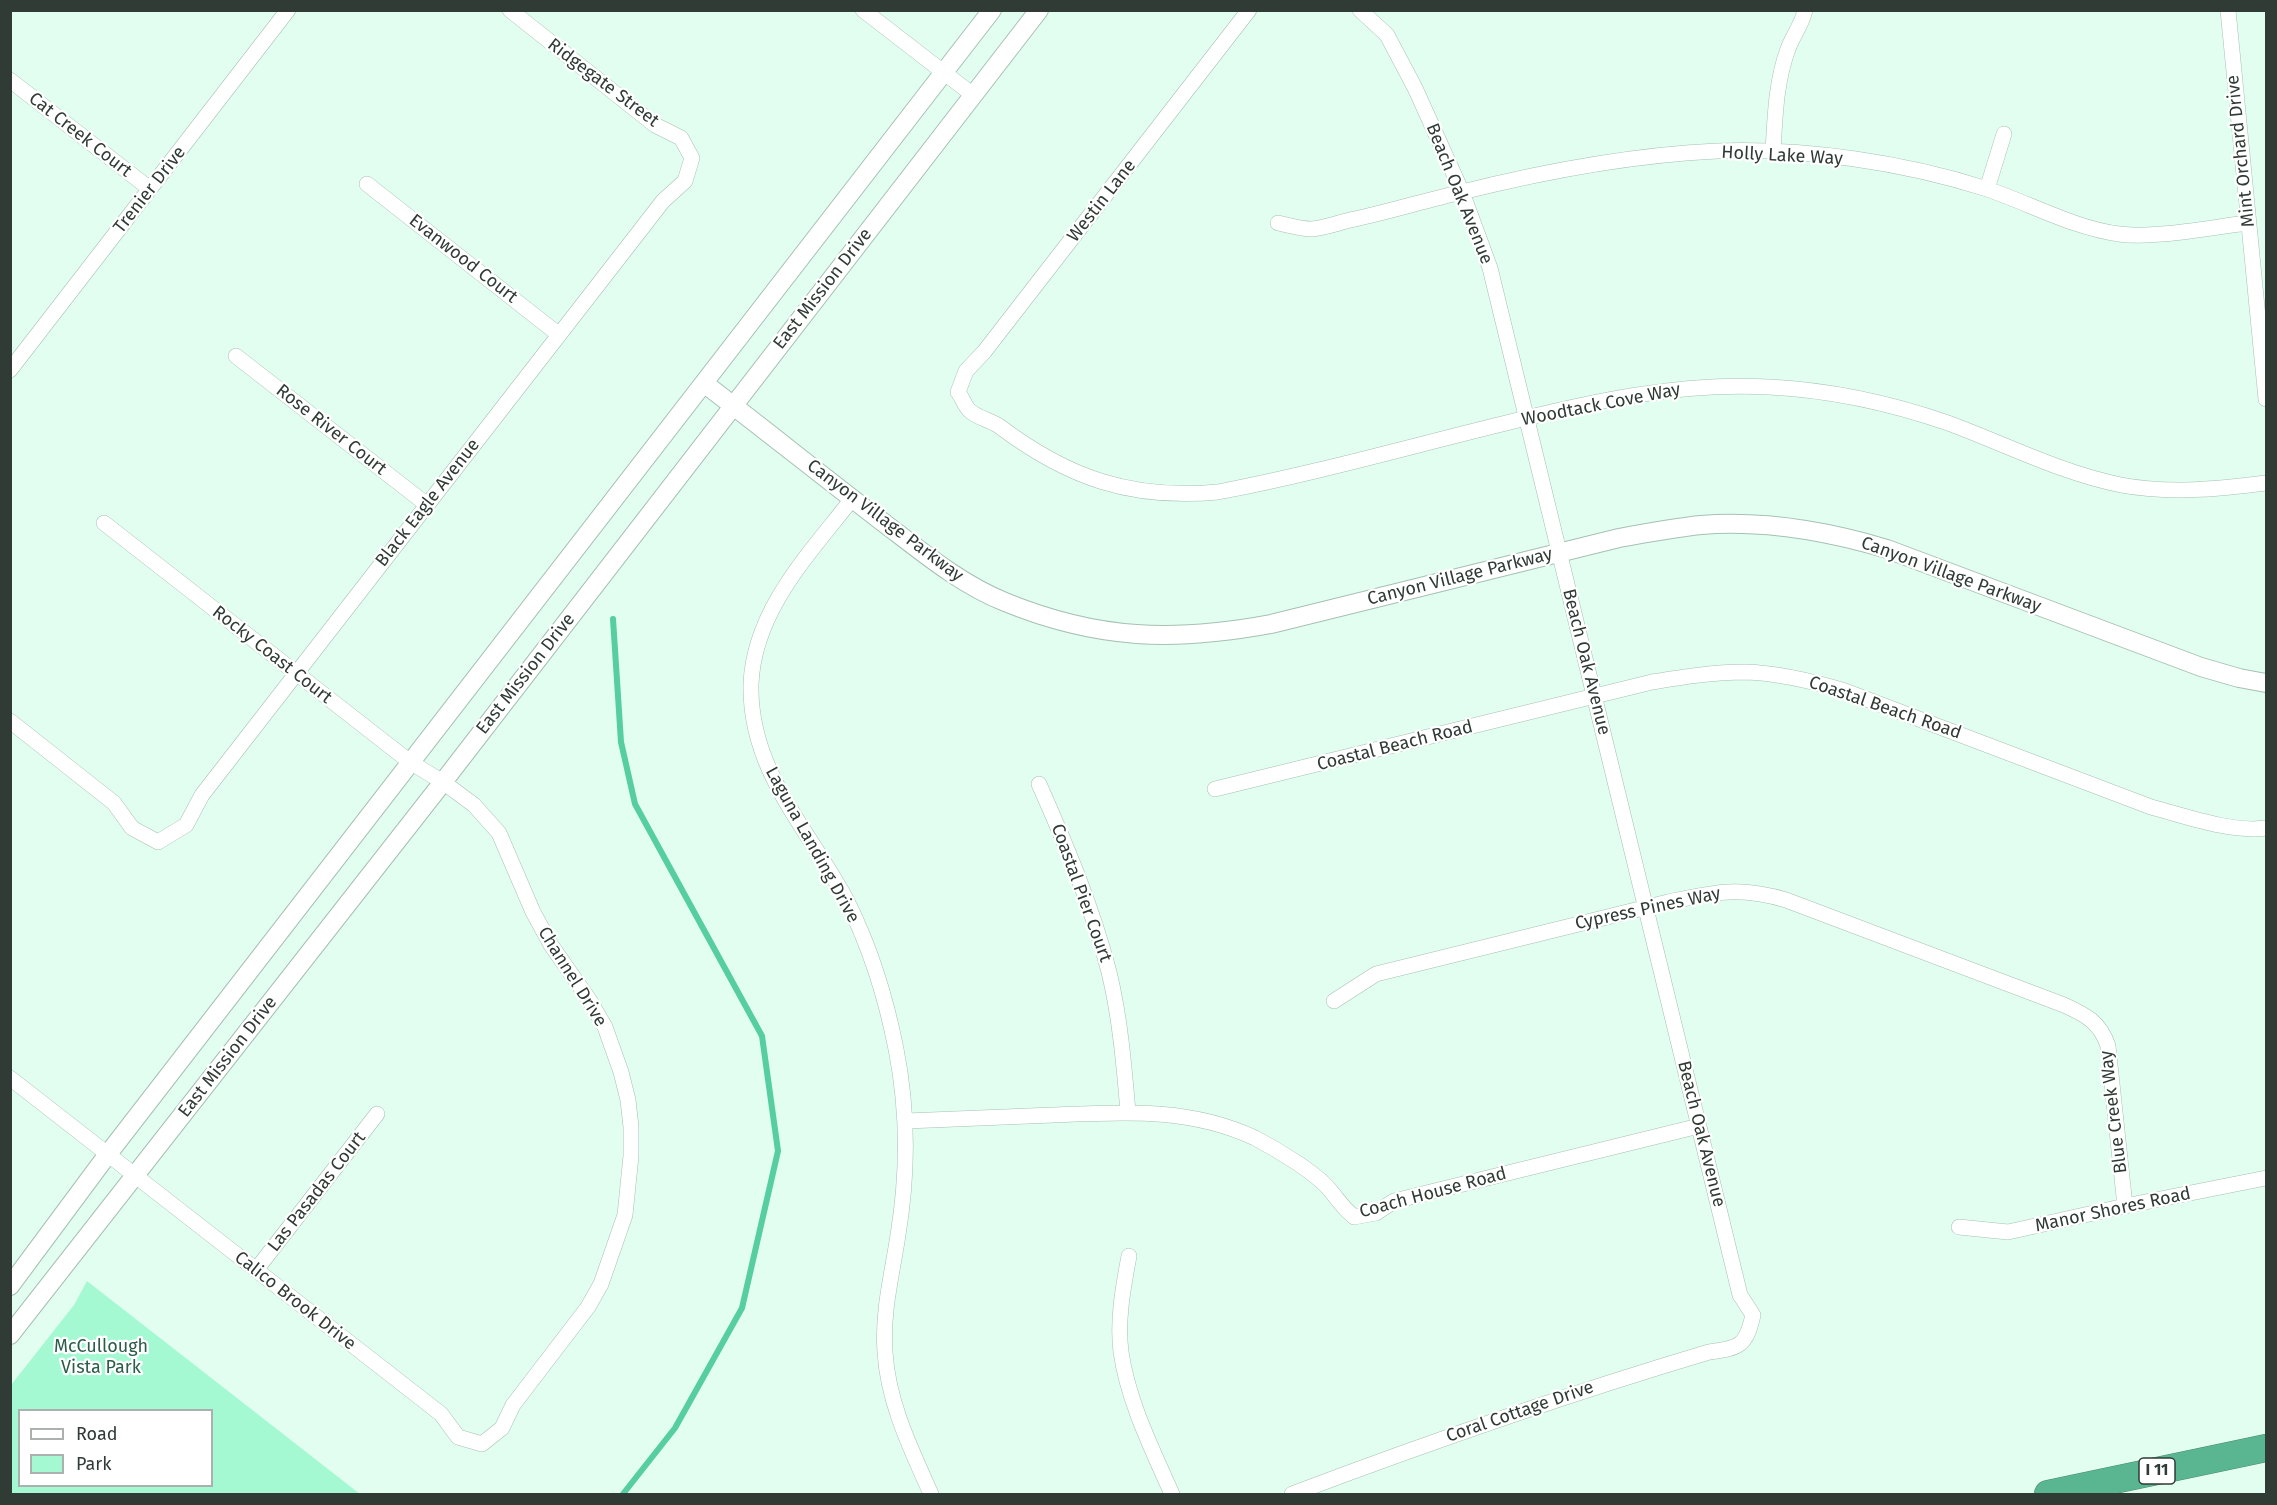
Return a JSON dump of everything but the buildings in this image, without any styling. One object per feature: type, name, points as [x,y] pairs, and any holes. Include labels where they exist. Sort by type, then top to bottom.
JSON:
[{"type":"highway","name":"I 11","points":[[2048,1494],[2266,1448]]},
{"type":"street","name":"Ridgegate Street","points":[[510,10],[655,125],[681,138],[692,158]]},
{"type":"street","points":[[863,10],[973,95]]},
{"type":"street","name":"East Mission Drive","points":[[10,1286],[108,1154],[992,10]]},
{"type":"street","name":"East Mission Drive","points":[[10,1335],[443,782],[1039,10]]},
{"type":"street","name":"Westin Lane","points":[[958,392],[966,371],[984,352],[1249,10]]},
{"type":"street","name":"Beach Oak Avenue","points":[[1360,10],[1387,35],[1400,58],[1462,192],[1490,268],[1740,1295],[1753,1315],[1748,1336]]},
{"type":"street","points":[[1773,151],[1776,105],[1781,75],[1788,47],[1802,23],[1805,10]]},
{"type":"street","name":"Mint Orchard Drive","points":[[2228,10],[2266,399]]},
{"type":"street","name":"Trenier Drive","points":[[13,362],[150,189],[282,13]]},
{"type":"street","name":"Cat Creek Court","points":[[10,80],[150,189]]},
{"type":"street","points":[[1987,189],[2004,134]]},
{"type":"street","name":"Holly Lake Way","points":[[1278,223],[1311,229],[1563,169],[1627,158],[1717,151],[1773,151],[1885,164],[1957,180],[2073,221],[2121,234],[2146,235],[2248,223]]},
{"type":"street","name":"Black Eagle Avenue","points":[[10,722],[114,803],[132,828],[158,842],[186,825],[202,795],[426,504],[663,201],[685,181],[692,158]]},
{"type":"street","name":"Evanwood Court","points":[[368,184],[558,334]]},
{"type":"street","name":"Rose River Court","points":[[236,356],[426,504]]},
{"type":"street","name":"Canyon Village Parkway","points":[[705,384],[945,569],[1003,601],[1039,615],[1107,631],[1142,636],[1224,633],[1271,624],[1559,552],[1664,530],[1702,525],[1749,524],[1814,531],[1887,549],[2201,667],[2266,679]]},
{"type":"street","name":"Woodtack Cove Way","points":[[958,392],[970,411],[990,420],[1040,455],[1090,479],[1137,490],[1186,495],[1250,486],[1527,417],[1606,400],[1677,389],[1735,386],[1826,393],[1889,405],[1947,423],[2075,472],[2122,485],[2184,490],[2266,483]]},
{"type":"street","name":"Laguna Landing Drive","points":[[852,499],[792,576],[775,603],[754,660],[752,703],[758,736],[772,778],[848,903],[873,964],[896,1049],[906,1121],[898,1236],[886,1301],[885,1353],[898,1417],[931,1494]]},
{"type":"street","name":"Rocky Coast Court","points":[[104,523],[410,762],[443,782]]},
{"type":"street","name":"Coastal Beach Road","points":[[1215,789],[1652,682],[1699,675],[1745,672],[1796,678],[1845,691],[2151,807],[2233,826],[2266,828]]},
{"type":"street","name":"Channel Drive","points":[[443,782],[474,805],[499,833],[533,912],[551,945],[605,1027],[621,1072],[628,1100],[631,1127],[632,1156],[625,1215],[601,1284],[588,1307],[513,1405],[502,1428],[482,1444]]},
{"type":"street","name":"Coastal Pier Court","points":[[1039,784],[1074,864],[1100,939],[1116,1008],[1128,1112]]},
{"type":"street","name":"Cypress Pines Way","points":[[1334,1001],[1376,974],[1646,907],[1717,893],[1740,891],[1760,893],[1786,900],[2064,1005],[2084,1013],[2096,1022]]},
{"type":"street","name":"Blue Creek Way","points":[[2096,1022],[2108,1046],[2125,1206]]},
{"type":"street","name":"Calico Brook Drive","points":[[10,1078],[441,1414],[458,1437],[482,1444]]},
{"type":"street","name":"Coach House Road","points":[[906,1121],[1128,1112],[1167,1114],[1201,1120],[1230,1128],[1255,1139],[1300,1166],[1329,1189],[1338,1204],[1354,1216],[1376,1213],[1395,1201],[1699,1126]]},
{"type":"street","name":"Las Pasadas Court","points":[[256,1270],[377,1114]]},
{"type":"street","name":"Manor Shores Road","points":[[1959,1227],[2008,1232],[2266,1178]]},
{"type":"street","points":[[1129,1256],[1120,1312],[1121,1352],[1139,1415],[1172,1494]]},
{"type":"street","name":"Coral Cottage Drive","points":[[1292,1494],[1566,1396],[1709,1352],[1732,1349],[1748,1336]]},
{"type":"green space","name":"McCullough Vista Park","points":[[87,1281],[360,1494],[11,1494],[11,1385],[74,1305]]},
{"type":"waterway","points":[[613,619],[621,742],[635,804],[762,1036],[778,1151],[742,1308],[675,1428],[623,1494]]}]
